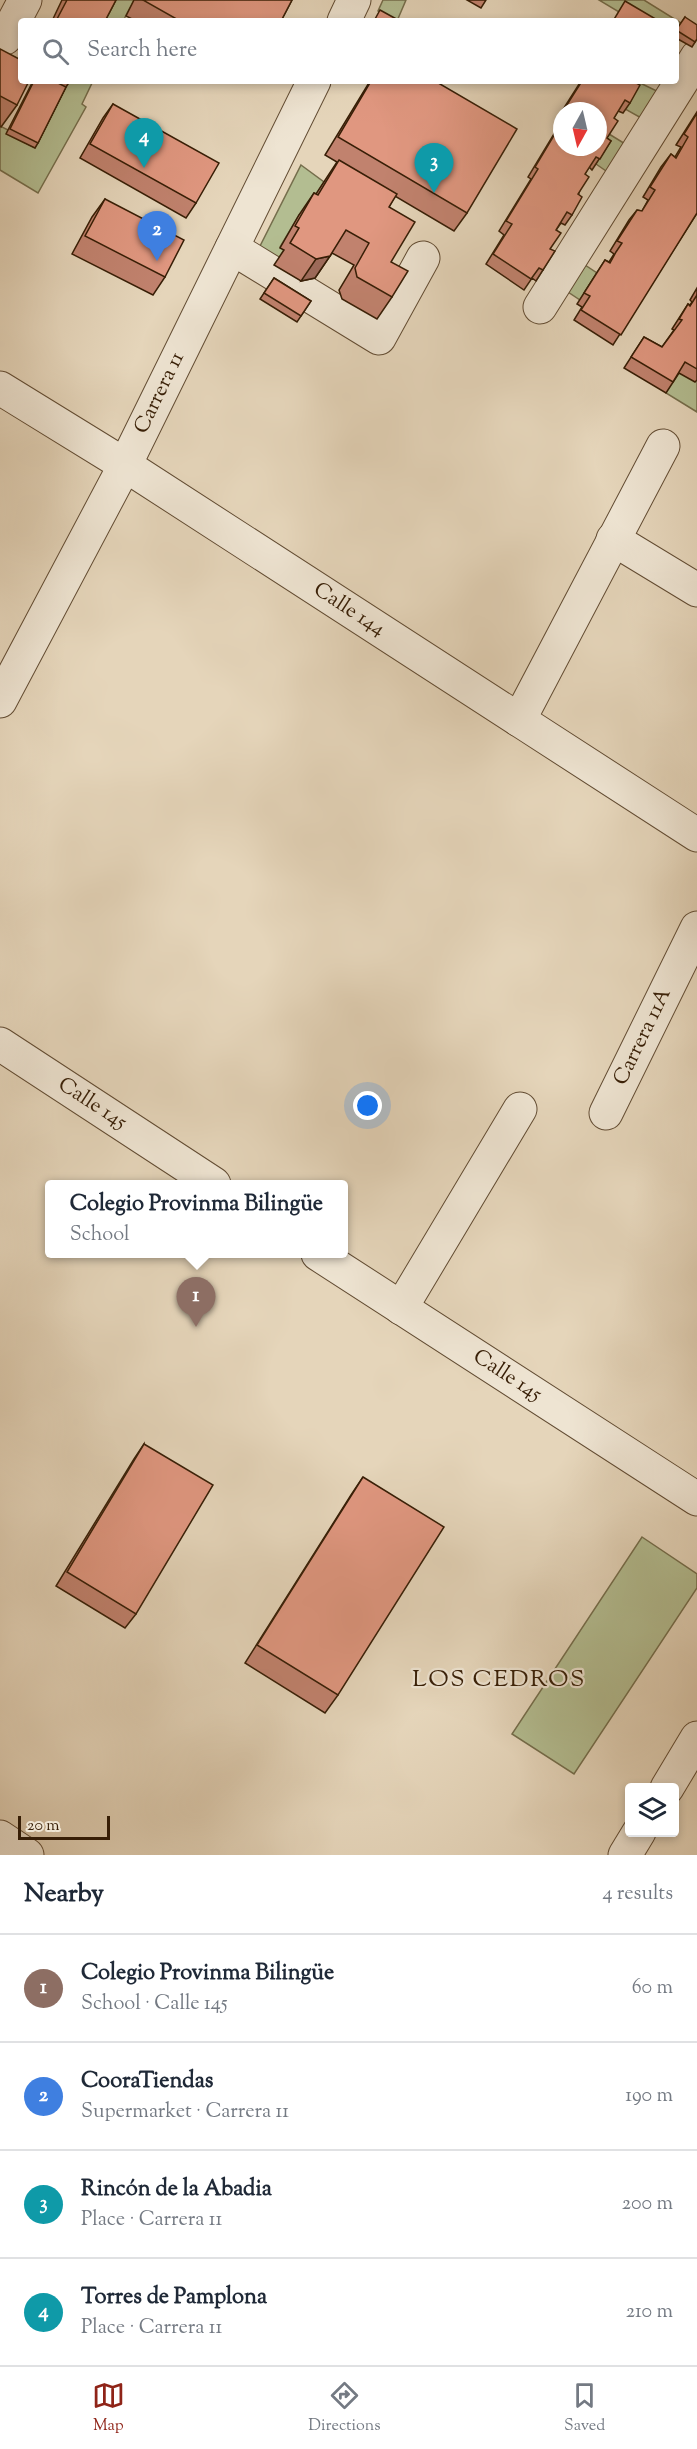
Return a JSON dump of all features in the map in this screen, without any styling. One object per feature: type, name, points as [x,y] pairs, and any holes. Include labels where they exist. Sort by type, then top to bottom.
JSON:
[{"type":"street","points":[[0,35],[5,38],[25,0]]},
{"type":"street","points":[[345,18],[354,0]]},
{"type":"street","points":[[540,307],[697,57]]},
{"type":"street","name":"Carrera 11","points":[[0,701],[125,465],[313,84]]},
{"type":"street","points":[[232,248],[375,345],[423,258]]},
{"type":"street","name":"Calle 144","points":[[0,388],[125,465],[697,835]]},
{"type":"street","points":[[519,720],[663,446]]},
{"type":"street","points":[[613,539],[697,590]]},
{"type":"street","name":"Carrera 11A","points":[[606,1113],[697,928]]},
{"type":"street","name":"Calle 145","points":[[0,1044],[206,1180]]},
{"type":"street","points":[[401,1308],[520,1109]]},
{"type":"street","name":"Calle 145","points":[[324,1258],[697,1499]]},
{"type":"street","points":[[670,1783],[697,1738]]},
{"type":"street","points":[[0,1837],[27,1855]]},
{"type":"green space","points":[[109,0],[134,0],[125,18],[100,18]]},
{"type":"green space","points":[[383,0],[406,0],[398,18],[391,18],[378,11]]},
{"type":"green space","points":[[599,0],[644,0],[673,18],[629,18]]},
{"type":"green space","points":[[67,84],[92,84],[82,104],[86,107],[38,193],[0,170],[0,126],[8,130],[7,134],[35,148]]},
{"type":"green space","points":[[635,84],[642,84],[661,93],[643,119],[625,109]]},
{"type":"green space","points":[[609,134],[627,145],[609,173],[596,164],[598,156],[607,156]]},
{"type":"green space","points":[[301,165],[324,182],[303,217],[299,215],[280,247],[284,250],[274,265],[256,254]]},
{"type":"green space","points":[[582,263],[597,273],[580,300],[565,290]]},
{"type":"green space","points":[[678,372],[697,379],[697,412],[666,393]]},
{"type":"green space","points":[[642,1537],[697,1574],[697,1588],[574,1774],[512,1734]]},
{"type":"building","points":[[67,0],[116,0],[107,18],[58,18]]},
{"type":"building","points":[[143,0],[292,0],[283,18],[175,18]]},
{"type":"building","points":[[625,1],[654,18],[615,18]]},
{"type":"building","points":[[380,10],[395,18],[376,18]]},
{"type":"building","points":[[685,17],[697,25],[695,42],[679,32],[679,26]]},
{"type":"building","points":[[0,49],[18,58],[18,84],[28,84],[17,105],[0,96]]},
{"type":"building","points":[[32,84],[60,84],[66,87],[38,143],[10,129]]},
{"type":"building","points":[[369,84],[440,84],[517,129],[467,213],[338,137]]},
{"type":"building","points":[[580,84],[640,85],[630,103],[625,100],[614,118],[618,121],[607,138],[607,102],[569,102]]},
{"type":"building","points":[[113,104],[219,163],[196,203],[90,144]]},
{"type":"building","points":[[697,113],[697,213],[621,335],[581,310],[590,296],[584,293],[605,260],[610,263],[622,243],[617,241],[637,210],[642,211],[655,190],[650,187],[671,154],[676,158],[688,137],[684,134]]},
{"type":"building","points":[[553,137],[553,156],[602,156],[600,159],[596,157],[585,174],[589,177],[578,194],[582,197],[572,215],[567,212],[556,230],[561,233],[550,249],[555,251],[543,270],[539,268],[531,279],[493,254],[512,224],[506,221],[538,169],[535,167]]},
{"type":"building","points":[[339,160],[397,194],[389,207],[415,222],[391,262],[408,271],[392,297],[357,277],[355,268],[369,243],[346,230],[330,256],[316,259],[290,243],[299,228],[295,226],[314,193],[318,195]]},
{"type":"building","points":[[105,199],[184,240],[165,277],[85,236]]},
{"type":"building","points":[[274,278],[311,301],[301,316],[264,293]]},
{"type":"building","points":[[697,295],[697,369],[685,362],[673,382],[631,357],[644,337],[662,347],[682,320],[679,319],[688,304],[690,306]]},
{"type":"building","points":[[144,1444],[213,1485],[136,1614],[67,1572]]},
{"type":"building","points":[[363,1477],[444,1527],[338,1695],[257,1645]]},
{"type":"place","name":"Torres de Pamplona","points":[[144,168]]},
{"type":"place","name":"Rincón de la Abadia","points":[[434,193]]},
{"type":"place","name":"CooraTiendas","points":[[157,261]]},
{"type":"place","name":"Colegio Provinma Bilingüe","points":[[196,1327]]},
{"type":"district","name":"LOS CEDROS","points":[[499,1680]]}]
